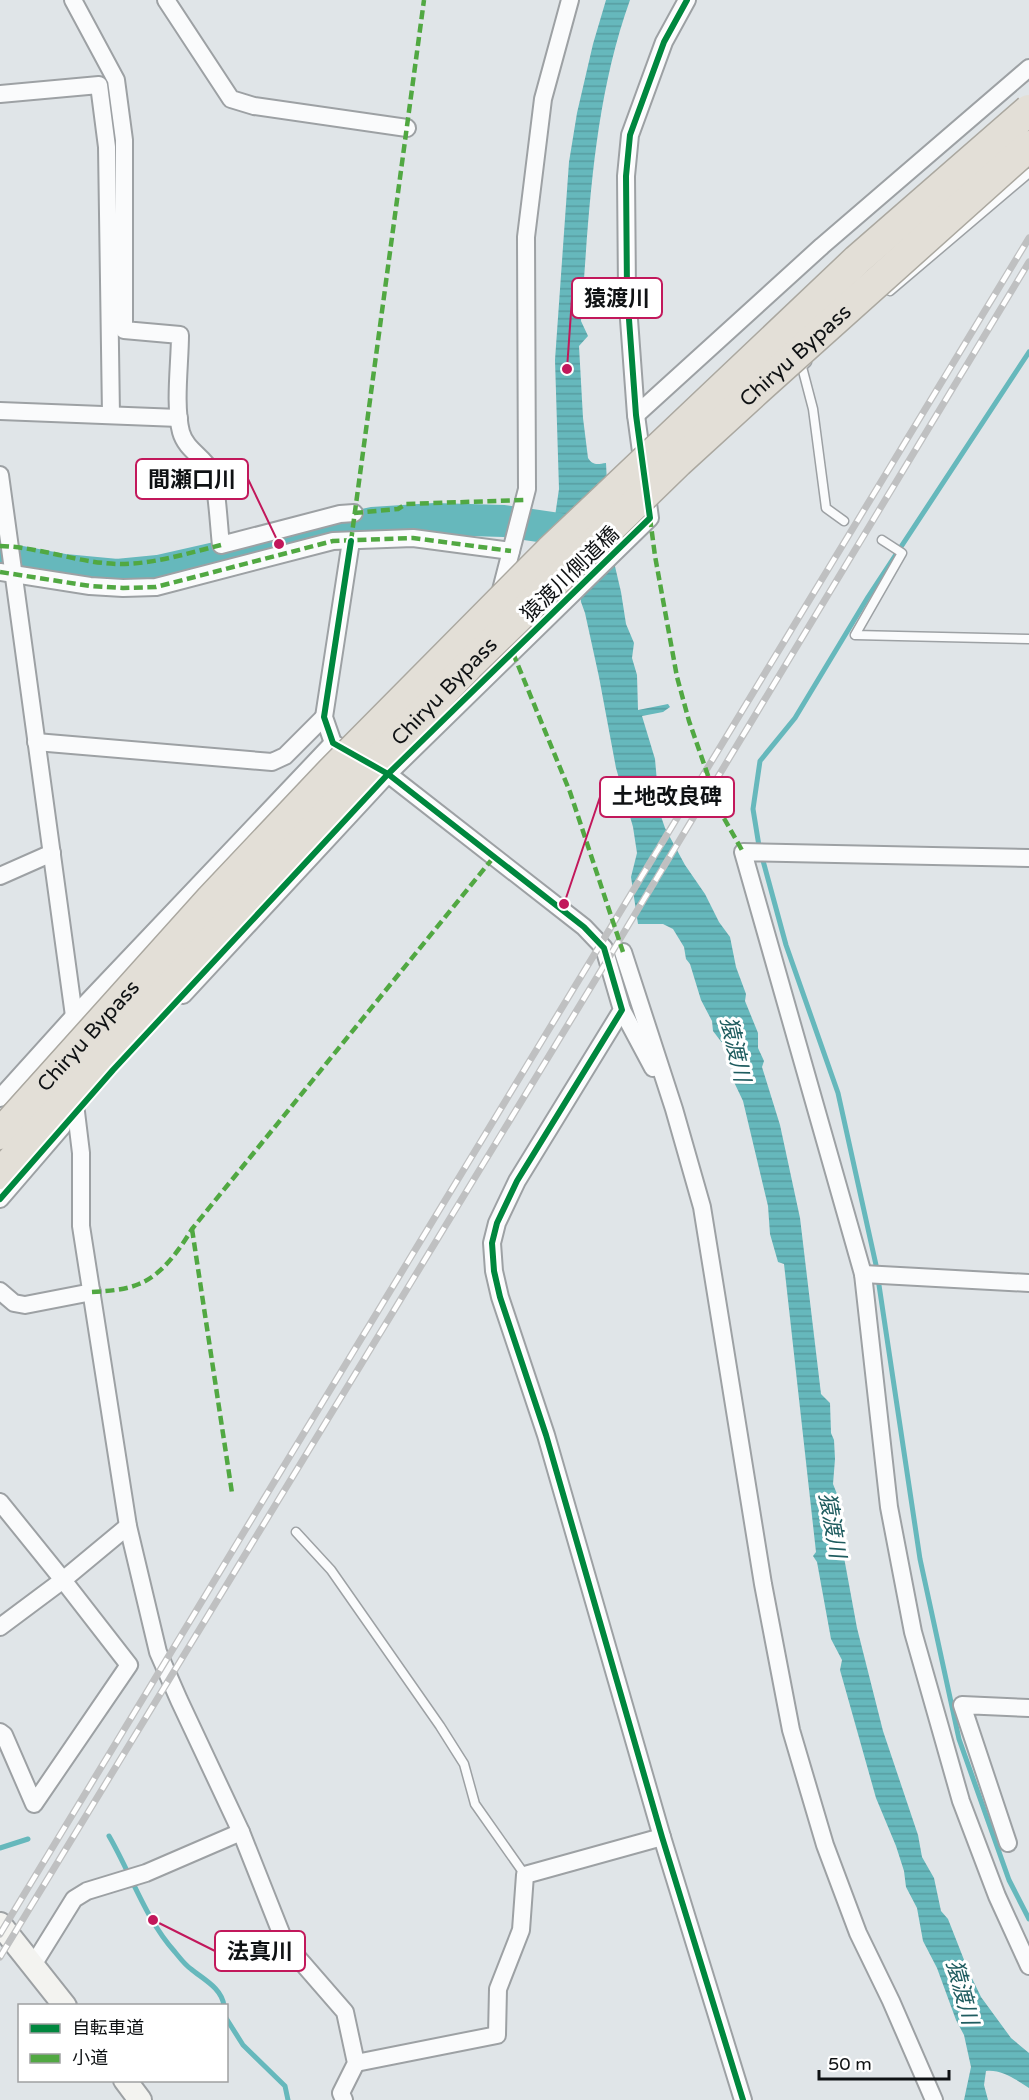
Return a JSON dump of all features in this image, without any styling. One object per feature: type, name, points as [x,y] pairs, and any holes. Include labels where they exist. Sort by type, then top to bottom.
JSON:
[{"type":"highway","name":"Chiryu Bypass","points":[[0,1134],[211,899],[309,795],[534,567],[857,260],[1029,110]]},
{"type":"highway","name":"Chiryu Bypass","points":[[0,1174],[348,791],[469,665],[662,478],[760,387],[1029,146]]},
{"type":"street","points":[[73,0],[116,80],[124,140],[124,330],[180,334],[179,418],[182,434],[189,449],[204,461],[213,474],[221,545],[340,514],[354,513]]},
{"type":"street","points":[[166,0],[231,99],[254,106],[407,128]]},
{"type":"street","points":[[513,653],[501,590],[527,489],[526,237],[543,99],[570,0]]},
{"type":"street","points":[[636,415],[627,292],[625,216],[630,135],[664,42],[687,0]]},
{"type":"street","points":[[636,415],[822,246],[1029,68]]},
{"type":"street","points":[[0,94],[99,85],[107,147],[111,415]]},
{"type":"street","points":[[0,411],[179,418]]},
{"type":"street","name":"猿渡川側道橋","points":[[0,1199],[113,1070],[387,774],[650,518],[636,415]]},
{"type":"street","points":[[0,475],[11,552],[9,574],[36,742],[74,1016],[113,1070]]},
{"type":"street","points":[[9,574],[90,586],[156,587],[333,541],[413,538],[511,551]]},
{"type":"street","points":[[351,541],[324,717],[333,744],[387,774],[584,927],[604,948],[622,1010],[674,1109]]},
{"type":"street","points":[[36,742],[272,762],[285,756],[324,717]]},
{"type":"street","points":[[0,1098],[74,1016],[333,744]]},
{"type":"street","points":[[0,876],[52,852]]},
{"type":"street","points":[[1029,858],[743,852],[863,1274],[889,1507],[913,1632],[961,1801],[997,1896],[1029,1966]]},
{"type":"street","points":[[623,952],[674,1109],[702,1207],[763,1584],[791,1730],[825,1845],[858,1933],[891,2001],[934,2100]]},
{"type":"street","points":[[622,1010],[517,1182],[497,1223],[492,1244],[494,1270],[500,1297],[546,1435],[662,1837],[743,2100]]},
{"type":"street","points":[[38,1057],[76,1112],[81,1154],[81,1226],[128,1526],[158,1652],[178,1701],[241,1832],[285,1943],[345,2012],[356,2063],[341,2093],[344,2100]]},
{"type":"street","points":[[863,1274],[1029,1283]]},
{"type":"street","points":[[0,1291],[14,1303],[25,1305],[92,1292]]},
{"type":"street","points":[[0,1502],[129,1665],[34,1804],[4,1735],[0,1732]]},
{"type":"street","points":[[0,1627],[63,1580],[128,1526]]},
{"type":"street","points":[[1008,1843],[962,1705],[1029,1708]]},
{"type":"street","points":[[33,1965],[74,1899],[87,1891],[146,1873],[241,1832]]},
{"type":"street","points":[[356,2063],[496,2035],[498,1989],[521,1930],[525,1875],[662,1837]]},
{"type":"street","points":[[0,1924],[63,2004]]},
{"type":"street","points":[[126,2082],[140,2100]]},
{"type":"lane","points":[[882,298],[1029,172]]},
{"type":"lane","points":[[818,353],[802,367],[813,409],[826,508],[844,521]]},
{"type":"lane","points":[[882,540],[902,553],[855,635],[1029,639]]},
{"type":"lane","points":[[296,1532],[331,1570],[440,1726],[464,1764],[476,1804],[525,1875]]},
{"type":"water","points":[[606,0],[630,0],[608,78],[600,118],[590,199],[581,321],[588,336],[579,346],[588,458],[594,463],[606,463],[610,545],[626,624],[634,643],[632,658],[637,675],[638,710],[668,704],[670,707],[663,712],[642,716],[655,759],[657,782],[653,793],[665,828],[730,937],[736,967],[746,994],[745,1001],[758,1033],[758,1048],[764,1061],[762,1067],[780,1125],[800,1218],[821,1394],[830,1403],[835,1459],[833,1484],[837,1494],[834,1503],[857,1628],[883,1731],[918,1835],[922,1857],[934,1878],[941,1911],[948,1919],[981,1997],[1011,2038],[1029,2053],[1029,2088],[1003,2073],[986,2071],[984,2085],[988,2100],[964,2100],[971,2067],[964,2035],[956,2020],[937,1968],[923,1941],[917,1908],[906,1887],[904,1871],[896,1846],[876,1798],[840,1670],[842,1660],[831,1639],[817,1562],[813,1556],[816,1552],[784,1264],[778,1262],[770,1234],[768,1206],[743,1101],[734,1082],[732,1062],[726,1048],[713,1031],[712,1021],[701,1000],[684,947],[673,929],[663,924],[638,924],[631,877],[637,853],[633,827],[616,768],[599,677],[581,602],[576,538],[546,532],[547,523],[554,523],[559,489],[555,360],[569,162],[577,113]]},
{"type":"waterway","points":[[1029,352],[868,597],[795,718],[760,761],[753,809],[759,846],[786,945],[838,1093],[876,1265],[920,1559],[959,1739],[1009,1880],[1029,1919]]},
{"type":"waterway","points":[[0,558],[64,570],[117,575],[158,571],[372,523],[435,519],[504,521],[587,533]]},
{"type":"waterway","points":[[109,1836],[156,1926],[187,1966],[216,1989],[223,2004]]},
{"type":"waterway","points":[[0,1848],[28,1839]]},
{"type":"waterway","points":[[228,2021],[243,2045],[285,2086],[288,2100]]},
{"type":"railway","points":[[0,1934],[1029,238]]},
{"type":"railway","points":[[0,1957],[1029,262]]},
{"type":"marked path","points":[[351,541],[424,0]]},
{"type":"marked path","points":[[354,513],[398,509],[406,504],[524,500]]},
{"type":"marked path","points":[[650,518],[677,677],[689,721],[721,813],[743,852]]},
{"type":"marked path","points":[[0,572],[90,586],[156,587],[333,541],[413,538],[511,551]]},
{"type":"marked path","points":[[0,546],[31,549],[94,562],[125,564],[161,560],[221,545]]},
{"type":"marked path","points":[[513,653],[570,792],[623,952]]},
{"type":"marked path","points":[[92,1292],[122,1289],[139,1284],[170,1261],[192,1229],[493,858]]},
{"type":"marked path","points":[[192,1229],[232,1493]]},
{"type":"cycle path","points":[[0,1199],[113,1070],[388,774],[650,518],[636,415],[627,292],[626,176],[630,135],[664,42],[687,0]]},
{"type":"cycle path","points":[[351,541],[324,717],[333,743],[388,774],[584,927],[604,948],[622,1010],[517,1181],[497,1223],[492,1243],[494,1271],[500,1297],[546,1435],[662,1837],[743,2100]]},
{"type":"place","name":"猿渡川","points":[[567,369]]},
{"type":"place","name":"間瀬口川","points":[[279,544]]},
{"type":"place","name":"土地改良碑","points":[[564,904]]},
{"type":"place","name":"法真川","points":[[153,1920]]}]
